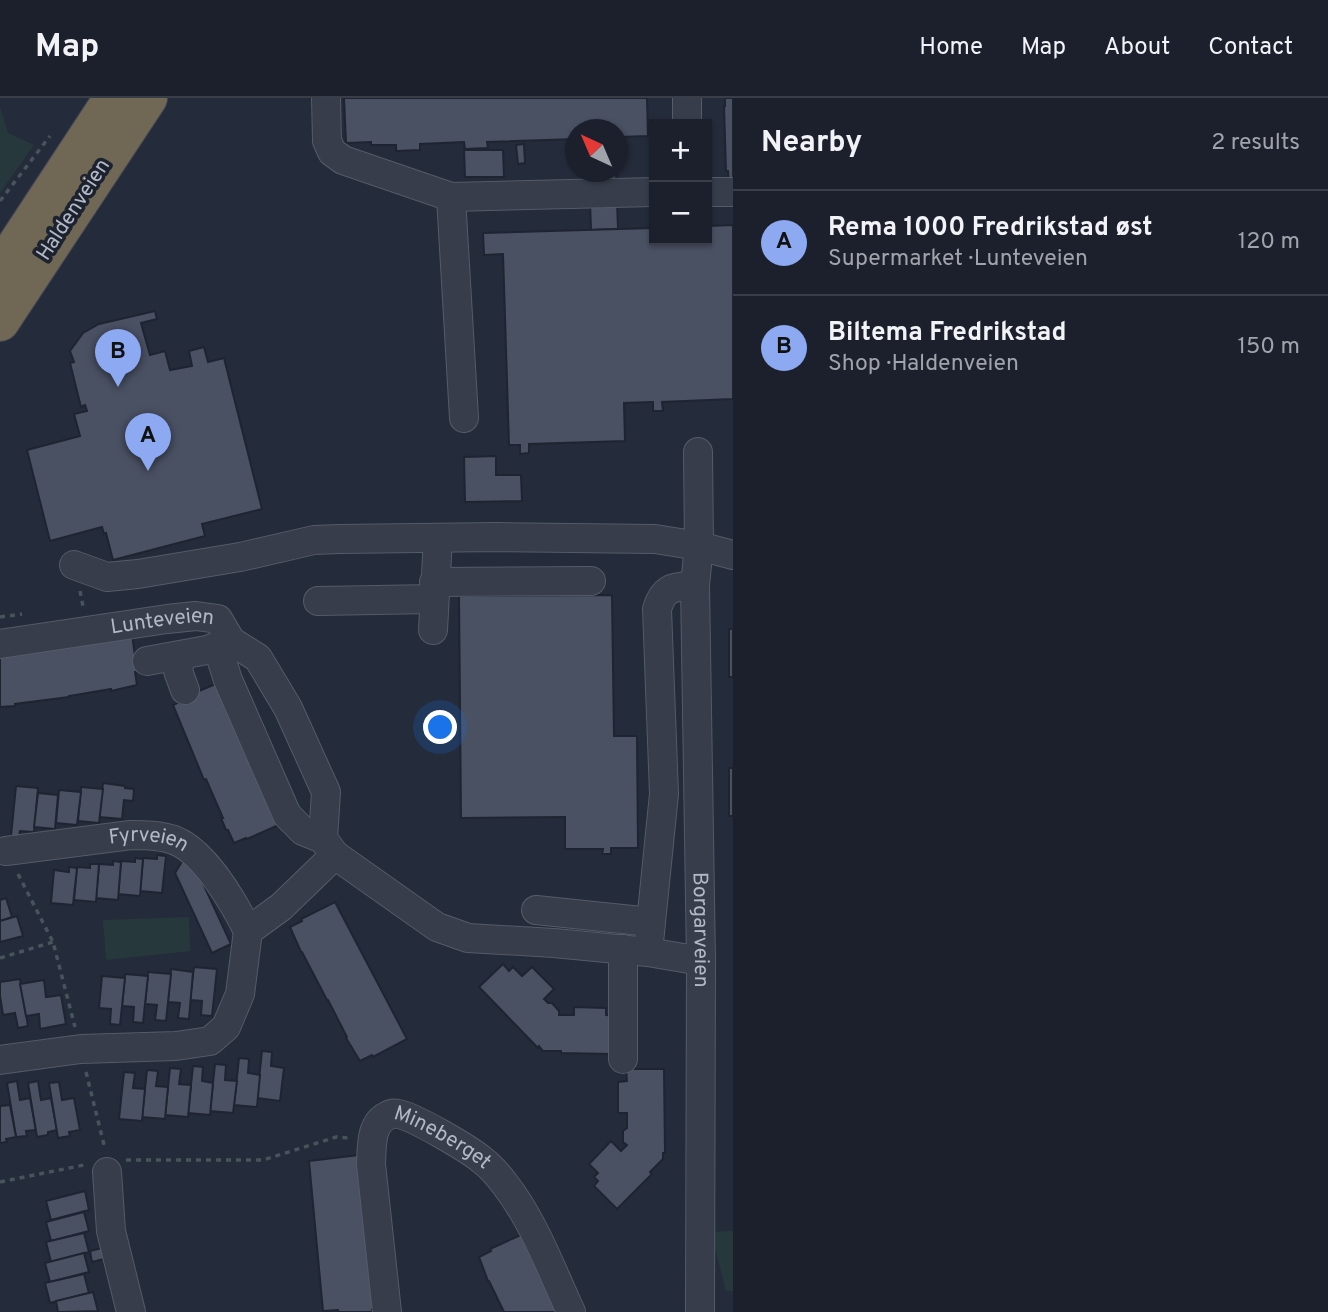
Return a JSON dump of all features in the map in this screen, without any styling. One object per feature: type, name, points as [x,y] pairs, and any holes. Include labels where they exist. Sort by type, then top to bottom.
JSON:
[{"type":"highway","name":"Haldenveien","points":[[0,270],[113,98]]},
{"type":"highway","name":"Haldenveien","points":[[0,322],[148,98]]},
{"type":"street","points":[[326,98],[327,141],[332,152],[343,160],[451,197],[649,192]]},
{"type":"street","points":[[687,98],[687,119]]},
{"type":"street","points":[[712,192],[733,192]]},
{"type":"street","points":[[451,197],[464,418]]},
{"type":"street","name":"Borgarveien","points":[[698,452],[699,547],[695,585],[701,961],[700,1312]]},
{"type":"street","points":[[494,581],[497,537]]},
{"type":"street","points":[[74,565],[107,578],[240,557],[314,540],[497,537],[655,539],[733,555]]},
{"type":"street","points":[[433,630],[438,538]]},
{"type":"street","points":[[318,601],[434,591],[494,581],[591,580]]},
{"type":"street","points":[[624,1059],[636,951],[651,922],[664,794],[657,609],[660,597],[672,588],[695,585]]},
{"type":"street","name":"Lunteveien","points":[[0,644],[167,619],[196,616],[218,619],[231,641],[258,657],[288,708],[326,792],[329,847]]},
{"type":"street","points":[[147,661],[207,650],[231,641]]},
{"type":"street","points":[[231,641],[221,658],[228,680],[287,815],[303,831],[329,847],[437,927],[468,938],[636,951],[701,961]]},
{"type":"street","points":[[181,655],[178,671],[185,690]]},
{"type":"street","points":[[660,713],[697,710]]},
{"type":"street","points":[[664,794],[698,793]]},
{"type":"street","name":"Fyrveien","points":[[6,851],[131,835],[172,839],[191,850],[213,876],[233,901],[248,931]]},
{"type":"street","points":[[0,1059],[81,1049],[176,1046],[210,1041],[226,1027],[240,994],[248,931],[281,907],[329,847]]},
{"type":"street","points":[[536,909],[651,922]]},
{"type":"street","name":"Mineberget","points":[[387,1312],[371,1164],[374,1131],[381,1120],[392,1114],[411,1119],[467,1149],[484,1161],[504,1183],[520,1206],[571,1312]]},
{"type":"street","points":[[107,1166],[111,1231],[131,1312]]},
{"type":"path","points":[[0,201],[56,129]]},
{"type":"path","points":[[0,617],[28,613]]},
{"type":"path","points":[[6,851],[53,942],[81,1049],[107,1166]]},
{"type":"path","points":[[0,958],[53,942]]},
{"type":"path","points":[[0,1182],[107,1166],[263,1160],[336,1137],[372,1141]]},
{"type":"shaded area","points":[[0,107],[8,133],[34,145],[0,193]]},
{"type":"shaded area","points":[[189,917],[190,951],[106,960],[103,920]]},
{"type":"shaded area","points":[[733,1231],[733,1291],[726,1291],[711,1232]]},
{"type":"building","points":[[344,98],[647,98],[648,136],[628,137],[628,119],[565,119],[565,139],[487,142],[488,148],[465,149],[464,142],[420,144],[420,150],[396,151],[396,145],[346,143]]},
{"type":"building","points":[[725,98],[733,98],[733,183],[729,183],[726,171]]},
{"type":"building","points":[[524,144],[525,163],[518,164],[516,145]]},
{"type":"building","points":[[464,150],[503,150],[504,177],[465,177]]},
{"type":"building","points":[[589,182],[616,182],[618,229],[591,230]]},
{"type":"building","points":[[733,225],[733,399],[662,402],[663,411],[653,411],[653,402],[624,403],[625,441],[529,444],[529,453],[520,454],[520,445],[509,445],[503,254],[484,255],[483,233],[649,228],[649,245],[712,245],[712,226]]},
{"type":"building","points":[[155,311],[157,319],[141,323],[150,355],[165,351],[170,370],[192,366],[189,351],[204,347],[208,362],[224,358],[262,509],[202,524],[205,536],[113,560],[102,527],[50,541],[27,450],[80,436],[74,414],[87,411],[85,405],[81,407],[70,363],[74,362],[70,351],[83,333],[99,324]]},
{"type":"building","points":[[496,456],[496,475],[521,475],[522,501],[465,502],[464,457]]},
{"type":"building","points":[[612,595],[614,736],[637,736],[638,848],[611,848],[611,854],[602,854],[603,849],[565,849],[565,817],[461,818],[459,596]]},
{"type":"building","points":[[729,629],[733,629],[733,677],[729,677]]},
{"type":"building","points":[[132,634],[137,685],[0,707],[0,655]]},
{"type":"building","points":[[220,682],[281,824],[234,843],[173,705]]},
{"type":"building","points":[[729,768],[733,768],[733,816],[729,816]]},
{"type":"building","points":[[103,783],[134,789],[133,801],[124,800],[122,819],[99,817]]},
{"type":"building","points":[[16,786],[38,788],[34,832],[20,831],[19,837],[11,836]]},
{"type":"building","points":[[81,787],[103,789],[99,823],[78,821]]},
{"type":"building","points":[[59,790],[81,792],[77,825],[56,823]]},
{"type":"building","points":[[38,793],[58,795],[55,829],[34,827]]},
{"type":"building","points":[[157,855],[166,856],[162,893],[140,891],[143,858],[157,859]]},
{"type":"building","points":[[186,855],[194,864],[231,944],[212,953],[175,873]]},
{"type":"building","points":[[135,858],[143,859],[140,896],[118,894],[121,861],[135,862]]},
{"type":"building","points":[[113,861],[121,862],[118,900],[96,898],[99,864],[113,865]]},
{"type":"building","points":[[90,864],[99,864],[96,902],[74,900],[77,867],[90,868]]},
{"type":"building","points":[[69,867],[77,868],[73,905],[51,903],[54,870],[69,872]]},
{"type":"building","points":[[6,898],[12,917],[0,921],[0,900]]},
{"type":"building","points":[[335,902],[407,1039],[360,1061],[290,927]]},
{"type":"building","points":[[17,916],[23,936],[0,942],[0,921]]},
{"type":"building","points":[[503,964],[509,971],[513,967],[522,976],[532,967],[554,989],[544,999],[552,1003],[559,1015],[574,1015],[574,1007],[606,1008],[606,1015],[612,1016],[611,1054],[561,1053],[543,1051],[539,1046],[538,1048],[479,987]]},
{"type":"building","points":[[194,967],[217,969],[212,1016],[201,1015],[202,1001],[190,1000]]},
{"type":"building","points":[[171,969],[193,972],[189,1019],[178,1018],[180,1003],[168,1002]]},
{"type":"building","points":[[148,972],[171,974],[166,1021],[155,1020],[157,1005],[145,1004]]},
{"type":"building","points":[[125,974],[148,976],[143,1023],[133,1022],[134,1007],[122,1006]]},
{"type":"building","points":[[102,976],[125,978],[120,1025],[110,1024],[111,1009],[99,1008]]},
{"type":"building","points":[[20,979],[28,1026],[18,1028],[15,1013],[3,1015],[0,982]]},
{"type":"building","points":[[44,980],[46,997],[61,995],[66,1024],[40,1029],[39,1014],[26,1016],[20,984]]},
{"type":"building","points":[[262,1051],[272,1052],[271,1066],[284,1068],[280,1101],[257,1098]]},
{"type":"building","points":[[239,1058],[249,1059],[248,1073],[260,1075],[257,1107],[234,1105]]},
{"type":"building","points":[[215,1064],[226,1065],[225,1080],[237,1081],[233,1113],[210,1111]]},
{"type":"building","points":[[193,1066],[203,1067],[202,1081],[213,1083],[210,1115],[188,1113]]},
{"type":"building","points":[[170,1068],[181,1069],[179,1084],[191,1085],[188,1117],[165,1115]]},
{"type":"building","points":[[626,1069],[664,1069],[665,1153],[663,1159],[650,1172],[652,1174],[617,1209],[594,1186],[598,1181],[594,1177],[598,1173],[589,1164],[611,1141],[621,1151],[627,1145],[623,1142],[623,1131],[627,1128],[627,1113],[618,1113],[618,1082],[627,1081]]},
{"type":"building","points":[[147,1070],[158,1071],[156,1086],[168,1087],[165,1119],[142,1117]]},
{"type":"building","points":[[124,1072],[135,1073],[133,1088],[145,1089],[142,1121],[119,1119]]},
{"type":"building","points":[[17,1081],[20,1100],[30,1098],[36,1130],[26,1131],[27,1136],[16,1137],[7,1083]]},
{"type":"building","points":[[38,1081],[41,1100],[51,1098],[57,1130],[37,1137],[28,1083]]},
{"type":"building","points":[[59,1082],[62,1100],[74,1098],[80,1130],[69,1132],[70,1136],[58,1138],[49,1083]]},
{"type":"building","points":[[10,1105],[16,1137],[0,1143],[0,1106]]},
{"type":"building","points":[[359,1155],[375,1308],[372,1312],[323,1311],[309,1161]]},
{"type":"building","points":[[85,1191],[89,1210],[51,1220],[46,1201]]},
{"type":"building","points":[[84,1212],[89,1231],[51,1241],[46,1222]]},
{"type":"building","points":[[84,1233],[89,1252],[51,1262],[46,1242]]},
{"type":"building","points":[[525,1233],[562,1312],[504,1312],[488,1281],[479,1257]]},
{"type":"building","points":[[102,1248],[104,1259],[92,1262],[90,1251]]},
{"type":"building","points":[[84,1253],[89,1272],[50,1282],[45,1263]]},
{"type":"building","points":[[84,1274],[89,1293],[50,1303],[45,1283]]},
{"type":"building","points":[[93,1292],[98,1311],[58,1312],[56,1301]]},
{"type":"place","name":"Biltema Fredrikstad","points":[[118,387]]},
{"type":"place","name":"Rema 1000 Fredrikstad øst","points":[[148,471]]}]
